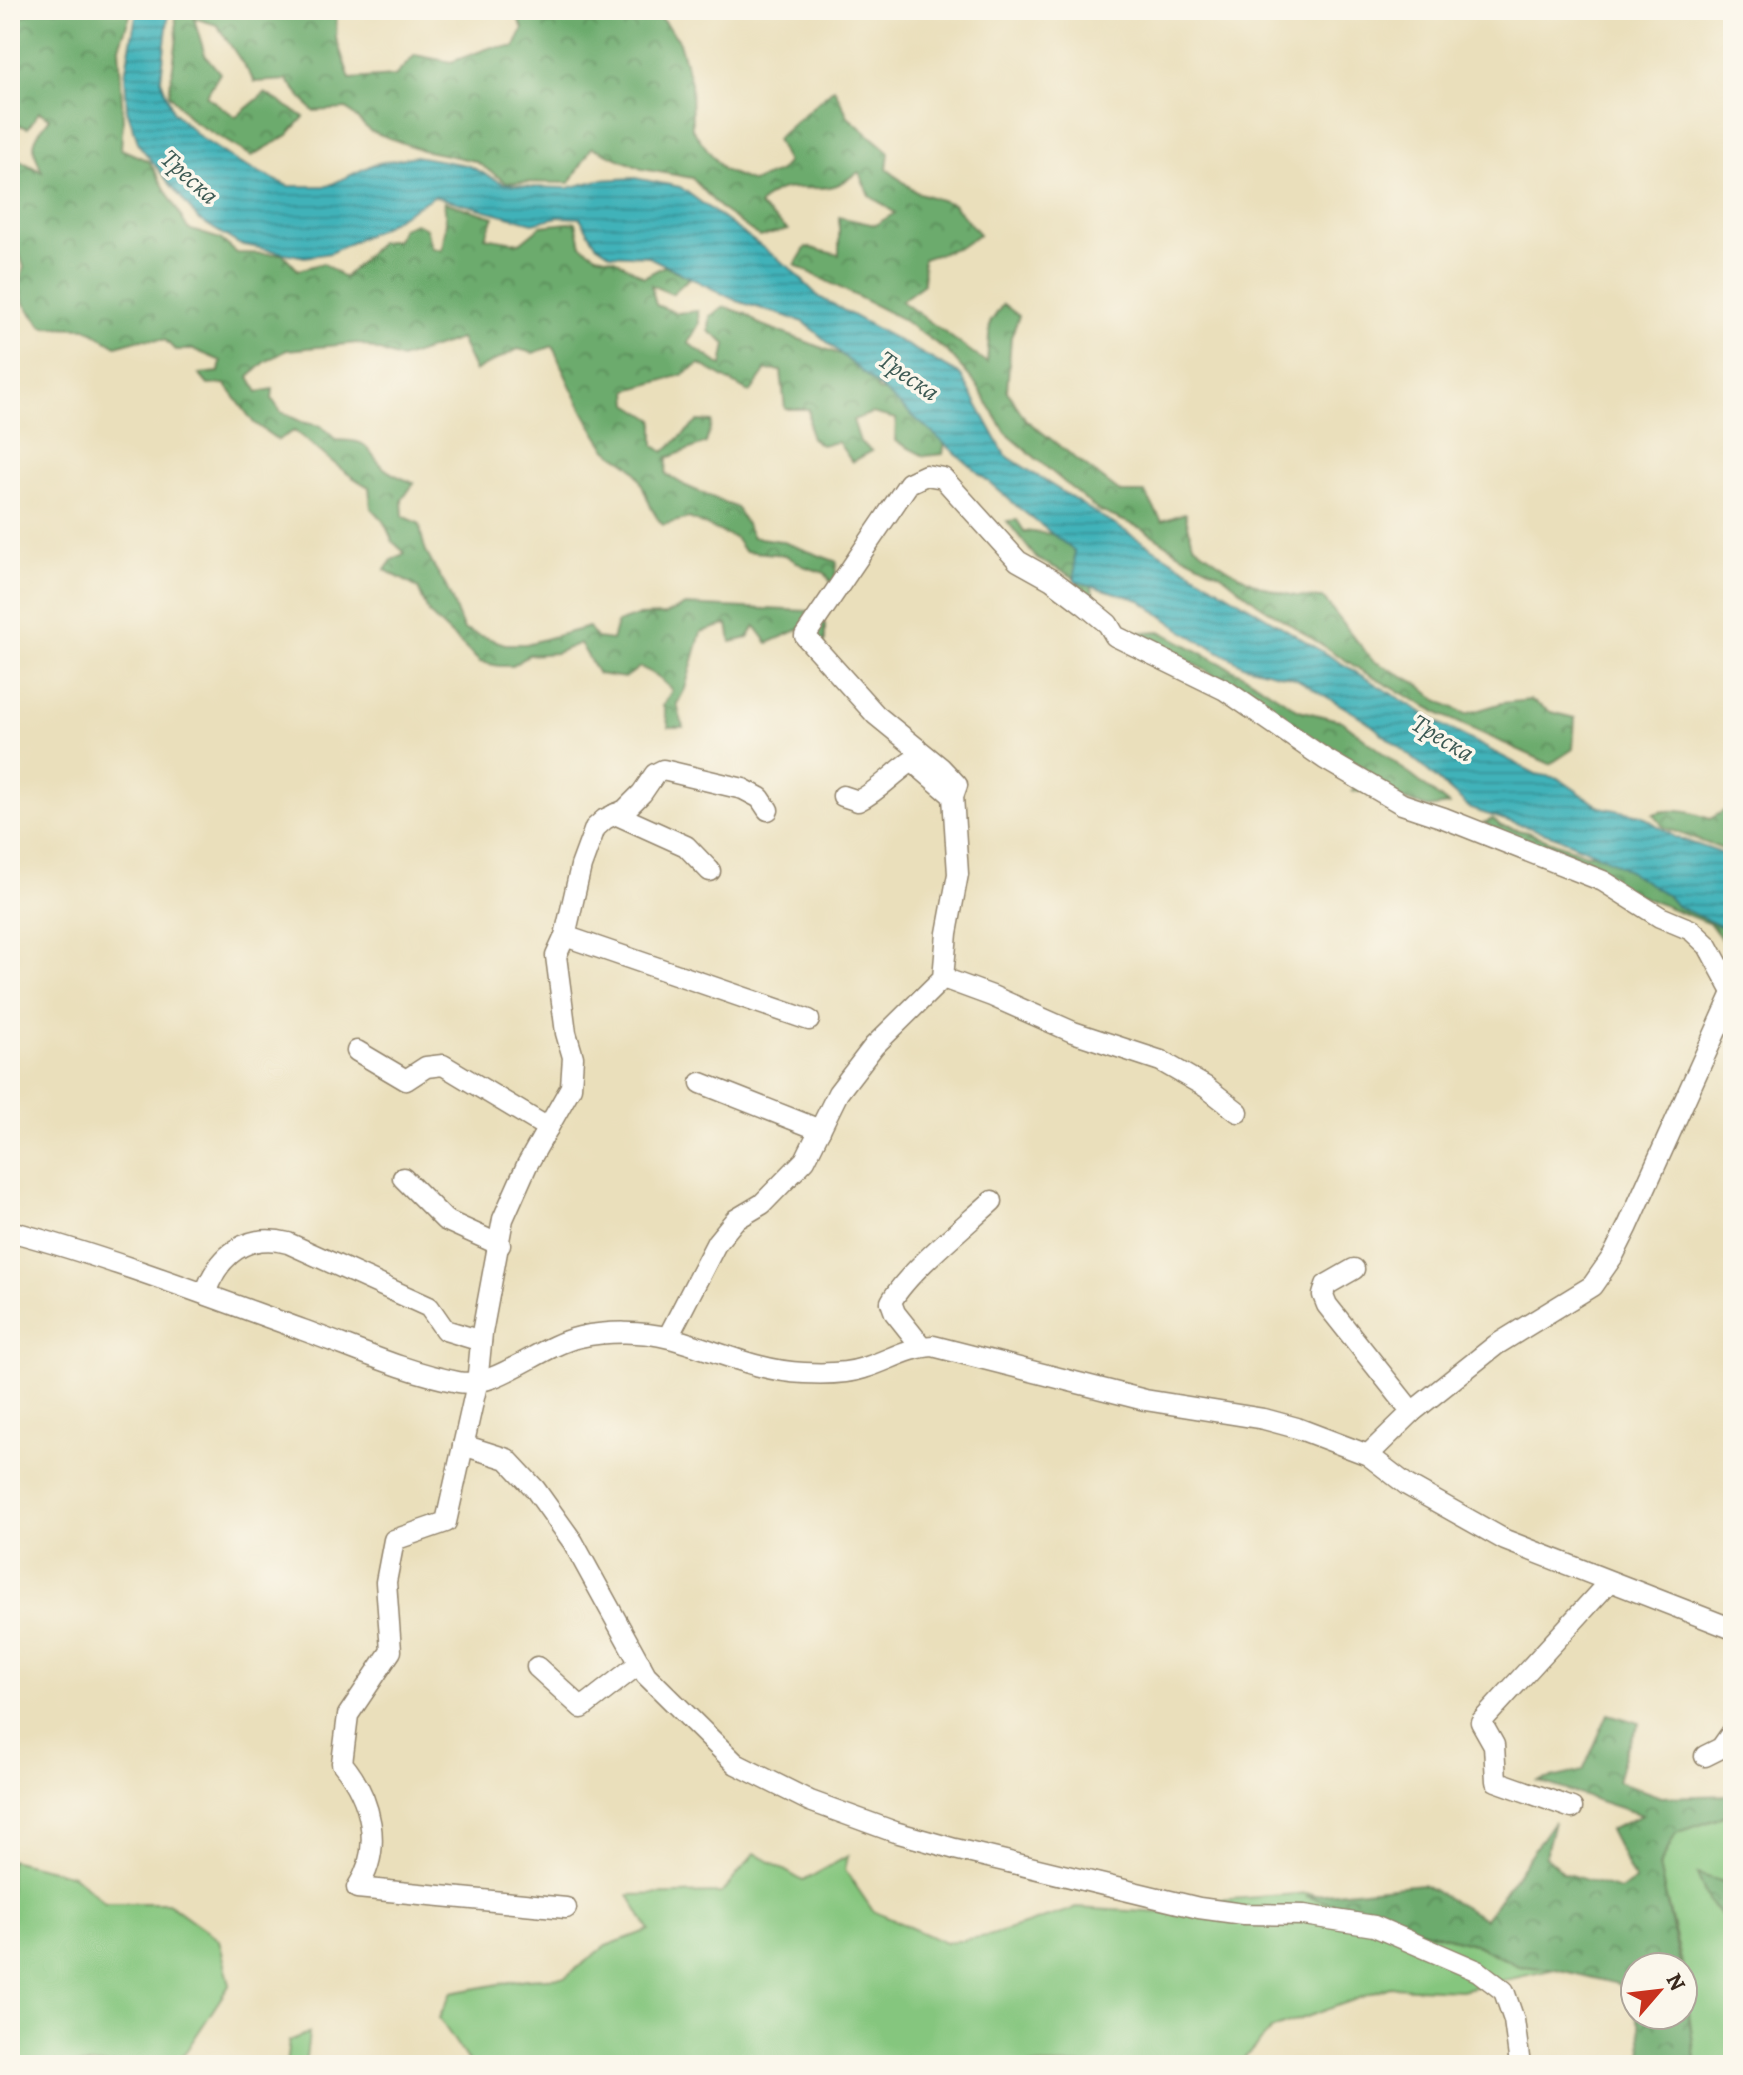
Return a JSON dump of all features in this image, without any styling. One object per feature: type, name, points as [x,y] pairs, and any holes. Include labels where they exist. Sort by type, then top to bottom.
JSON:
[{"type":"street","points":[[668,1337],[717,1242],[735,1220],[762,1204],[805,1160],[838,1093],[874,1046],[943,978],[947,933],[958,874],[953,796],[957,785],[941,768],[876,715],[805,636],[909,483],[926,475],[943,478],[1018,561],[1052,580],[1085,605],[1108,624],[1115,636],[1225,690],[1325,759],[1402,804],[1603,881],[1660,917],[1691,930],[1708,946],[1733,992],[1628,1226],[1613,1256],[1592,1286],[1496,1345],[1412,1412],[1368,1455]]},
{"type":"street","points":[[843,796],[858,801],[876,792],[912,761],[953,796]]},
{"type":"street","points":[[566,1908],[357,1888],[373,1843],[369,1808],[352,1775],[342,1763],[348,1715],[391,1651],[386,1582],[394,1540],[446,1522],[477,1384],[481,1341],[503,1219],[527,1165],[571,1087],[573,1057],[566,1033],[556,956],[565,936],[581,866],[595,828],[605,819],[625,810],[655,774],[663,770],[743,789],[760,798],[768,810]]},
{"type":"street","points":[[615,814],[686,846],[710,871]]},
{"type":"street","points":[[565,936],[809,1020]]},
{"type":"street","points":[[943,978],[1073,1032],[1161,1061],[1206,1087],[1238,1112]]},
{"type":"street","points":[[357,1051],[406,1080],[426,1067],[443,1065],[548,1128]]},
{"type":"street","points":[[701,1083],[820,1130]]},
{"type":"street","points":[[403,1178],[445,1220],[500,1245]]},
{"type":"street","points":[[922,1347],[895,1313],[891,1302],[903,1285],[992,1201]]},
{"type":"street","points":[[10,1231],[73,1248],[396,1364],[457,1382],[477,1384],[492,1380],[548,1347],[580,1337],[640,1333],[668,1337],[764,1369],[804,1373],[862,1369],[922,1347],[944,1349],[1145,1400],[1264,1419],[1368,1455],[1407,1485],[1505,1540],[1733,1629]]},
{"type":"street","points":[[205,1294],[221,1265],[237,1248],[254,1239],[272,1239],[288,1243],[429,1307],[445,1330],[481,1341]]},
{"type":"street","points":[[1354,1269],[1326,1285],[1323,1295],[1327,1305],[1412,1412]]},
{"type":"street","points":[[463,1445],[507,1459],[535,1489],[573,1542],[646,1675],[736,1764],[810,1801],[895,1832],[955,1849],[1199,1908],[1243,1914],[1304,1915],[1374,1926],[1478,1971],[1504,1991],[1514,2020],[1520,2065]]},
{"type":"street","points":[[1572,1808],[1496,1781],[1494,1745],[1481,1722],[1609,1582]]},
{"type":"street","points":[[537,1667],[582,1708],[640,1663]]},
{"type":"street","points":[[1705,1756],[1721,1748],[1733,1731]]},
{"type":"green space","points":[[31,10],[132,10],[119,47],[123,119],[121,149],[149,161],[188,229],[220,239],[237,253],[283,254],[298,270],[323,263],[344,278],[380,242],[397,240],[402,228],[415,223],[426,228],[431,248],[442,250],[446,222],[444,202],[494,217],[485,237],[520,243],[541,226],[576,222],[581,245],[597,255],[615,259],[644,277],[664,266],[690,277],[672,294],[651,285],[656,305],[677,313],[698,311],[699,324],[688,343],[722,366],[726,344],[709,331],[710,316],[725,307],[746,314],[759,324],[836,353],[873,363],[878,391],[911,395],[947,428],[943,454],[924,456],[895,441],[896,419],[872,413],[853,420],[860,442],[872,451],[852,462],[838,442],[821,445],[810,437],[809,409],[785,409],[781,371],[766,370],[750,393],[700,364],[682,375],[628,390],[629,404],[654,420],[654,445],[664,452],[698,421],[712,422],[706,443],[667,458],[666,474],[737,508],[753,537],[781,541],[837,562],[834,587],[825,573],[803,566],[785,555],[744,551],[735,538],[689,518],[663,525],[634,470],[608,450],[597,435],[576,398],[553,346],[533,353],[518,349],[475,371],[460,339],[401,359],[358,343],[287,350],[265,362],[249,377],[258,392],[273,389],[272,399],[281,412],[302,422],[321,426],[336,440],[362,443],[387,470],[414,483],[402,500],[403,516],[420,524],[428,555],[447,588],[464,630],[505,644],[526,644],[589,627],[596,638],[612,640],[617,623],[637,616],[665,615],[685,605],[808,611],[825,624],[825,642],[813,651],[807,626],[768,643],[755,626],[748,638],[731,642],[728,624],[701,632],[685,689],[677,704],[683,727],[669,727],[663,706],[672,690],[656,675],[640,667],[625,678],[598,674],[580,643],[556,653],[529,655],[512,666],[480,662],[429,614],[418,588],[385,570],[392,560],[405,553],[393,542],[384,522],[371,508],[369,487],[294,431],[278,440],[254,423],[225,384],[208,385],[199,374],[219,372],[221,361],[195,350],[175,350],[165,340],[141,339],[116,346],[86,328],[43,327],[24,304],[19,285],[24,267],[16,244],[10,241],[10,158],[12,156],[42,172],[34,143],[50,118],[39,112],[28,128],[10,122],[10,84],[15,81],[10,46],[21,44],[10,25],[10,12],[23,16],[33,12]]},
{"type":"green space","points":[[175,10],[337,10],[336,38],[350,79],[395,76],[415,55],[451,62],[492,47],[515,47],[523,28],[513,10],[654,10],[678,39],[691,83],[692,129],[723,170],[752,182],[779,172],[787,163],[776,139],[834,88],[849,118],[889,152],[887,169],[916,192],[953,204],[979,234],[962,246],[923,259],[924,284],[901,301],[987,363],[990,323],[1003,304],[1019,316],[1011,337],[1007,391],[1026,420],[1121,493],[1145,493],[1162,521],[1185,513],[1193,544],[1238,575],[1286,594],[1323,598],[1373,661],[1417,683],[1437,700],[1466,714],[1502,703],[1530,700],[1551,712],[1575,718],[1573,749],[1550,764],[1442,715],[1367,674],[1257,603],[1221,574],[1181,554],[1143,529],[1097,510],[1006,433],[976,384],[947,351],[900,318],[795,265],[806,247],[839,255],[839,217],[875,225],[895,213],[869,195],[859,172],[827,188],[777,191],[759,206],[788,230],[760,237],[721,209],[692,178],[642,169],[592,147],[570,183],[506,182],[475,161],[422,150],[370,131],[347,109],[313,111],[287,80],[255,82],[217,25],[194,18],[205,55],[220,73],[206,96],[236,117],[265,93],[304,117],[288,135],[252,156],[192,121],[169,94],[177,38]]},
{"type":"green space","points":[[1017,520],[1024,531],[1051,534],[1076,544],[1094,594],[1089,597],[1072,576],[1037,559],[1007,521]]},
{"type":"green space","points":[[1160,631],[1249,678],[1299,710],[1342,721],[1449,805],[1428,808],[1381,792],[1352,791],[1363,774],[1339,754],[1306,744],[1294,722],[1163,646],[1126,633]]},
{"type":"green space","points":[[1729,808],[1733,811],[1728,851],[1665,828],[1653,814],[1682,811],[1710,819]]},
{"type":"green space","points":[[1493,819],[1501,826],[1527,832],[1586,854],[1611,853],[1733,932],[1733,945],[1729,949],[1710,924],[1633,893],[1483,823]]},
{"type":"green space","points":[[1608,1714],[1640,1723],[1626,1749],[1617,1781],[1661,1797],[1733,1795],[1733,1810],[1676,1833],[1659,1867],[1677,1951],[1619,1951],[1619,1984],[1555,1969],[1519,1966],[1474,1944],[1306,1896],[1422,1884],[1485,1919],[1554,1821],[1545,1856],[1563,1873],[1620,1890],[1635,1881],[1609,1830],[1642,1815],[1538,1781],[1583,1771]]},
{"type":"green space","points":[[1733,1810],[1733,1895],[1727,1883],[1698,1875],[1709,1902],[1733,1927],[1733,2065],[1696,2065],[1691,2031],[1699,2031],[1699,1951],[1679,1951],[1659,1868],[1676,1832],[1717,1819]]},
{"type":"green space","points":[[755,1853],[803,1881],[848,1856],[845,1870],[873,1911],[945,1943],[992,1935],[1076,1908],[1164,1913],[1217,1900],[1309,1893],[1397,1924],[1474,1944],[1519,1966],[1555,1969],[1461,1990],[1390,1987],[1272,2029],[1238,2065],[466,2065],[468,2061],[439,2018],[451,1993],[526,1979],[565,1977],[606,1946],[649,1930],[629,1895],[722,1893]]},
{"type":"green space","points":[[10,1860],[73,1875],[105,1903],[168,1903],[219,1940],[230,1984],[177,2065],[10,2065]]},
{"type":"green space","points":[[1697,1874],[1727,1883],[1733,1897],[1733,1927],[1709,1902]]},
{"type":"green space","points":[[1640,2031],[1691,2031],[1696,2065],[1643,2065]]},
{"type":"green space","points":[[309,2033],[305,2065],[286,2065],[289,2041]]},
{"type":"water","name":"Треска","points":[[137,10],[169,10],[161,79],[173,112],[201,138],[239,163],[288,186],[328,186],[374,164],[415,156],[467,165],[503,183],[532,187],[568,188],[599,180],[635,178],[680,187],[789,267],[819,297],[961,375],[1005,455],[1089,509],[1446,727],[1536,774],[1558,778],[1600,807],[1641,815],[1675,837],[1733,857],[1733,932],[1676,906],[1667,895],[1612,861],[1555,836],[1471,809],[1364,719],[1295,678],[1245,666],[1186,633],[1140,600],[1075,581],[1074,551],[1019,508],[804,322],[737,301],[647,256],[611,254],[596,244],[580,218],[558,217],[533,223],[434,196],[377,230],[330,253],[305,257],[239,244],[198,219],[139,145],[127,110],[125,74]]}]
